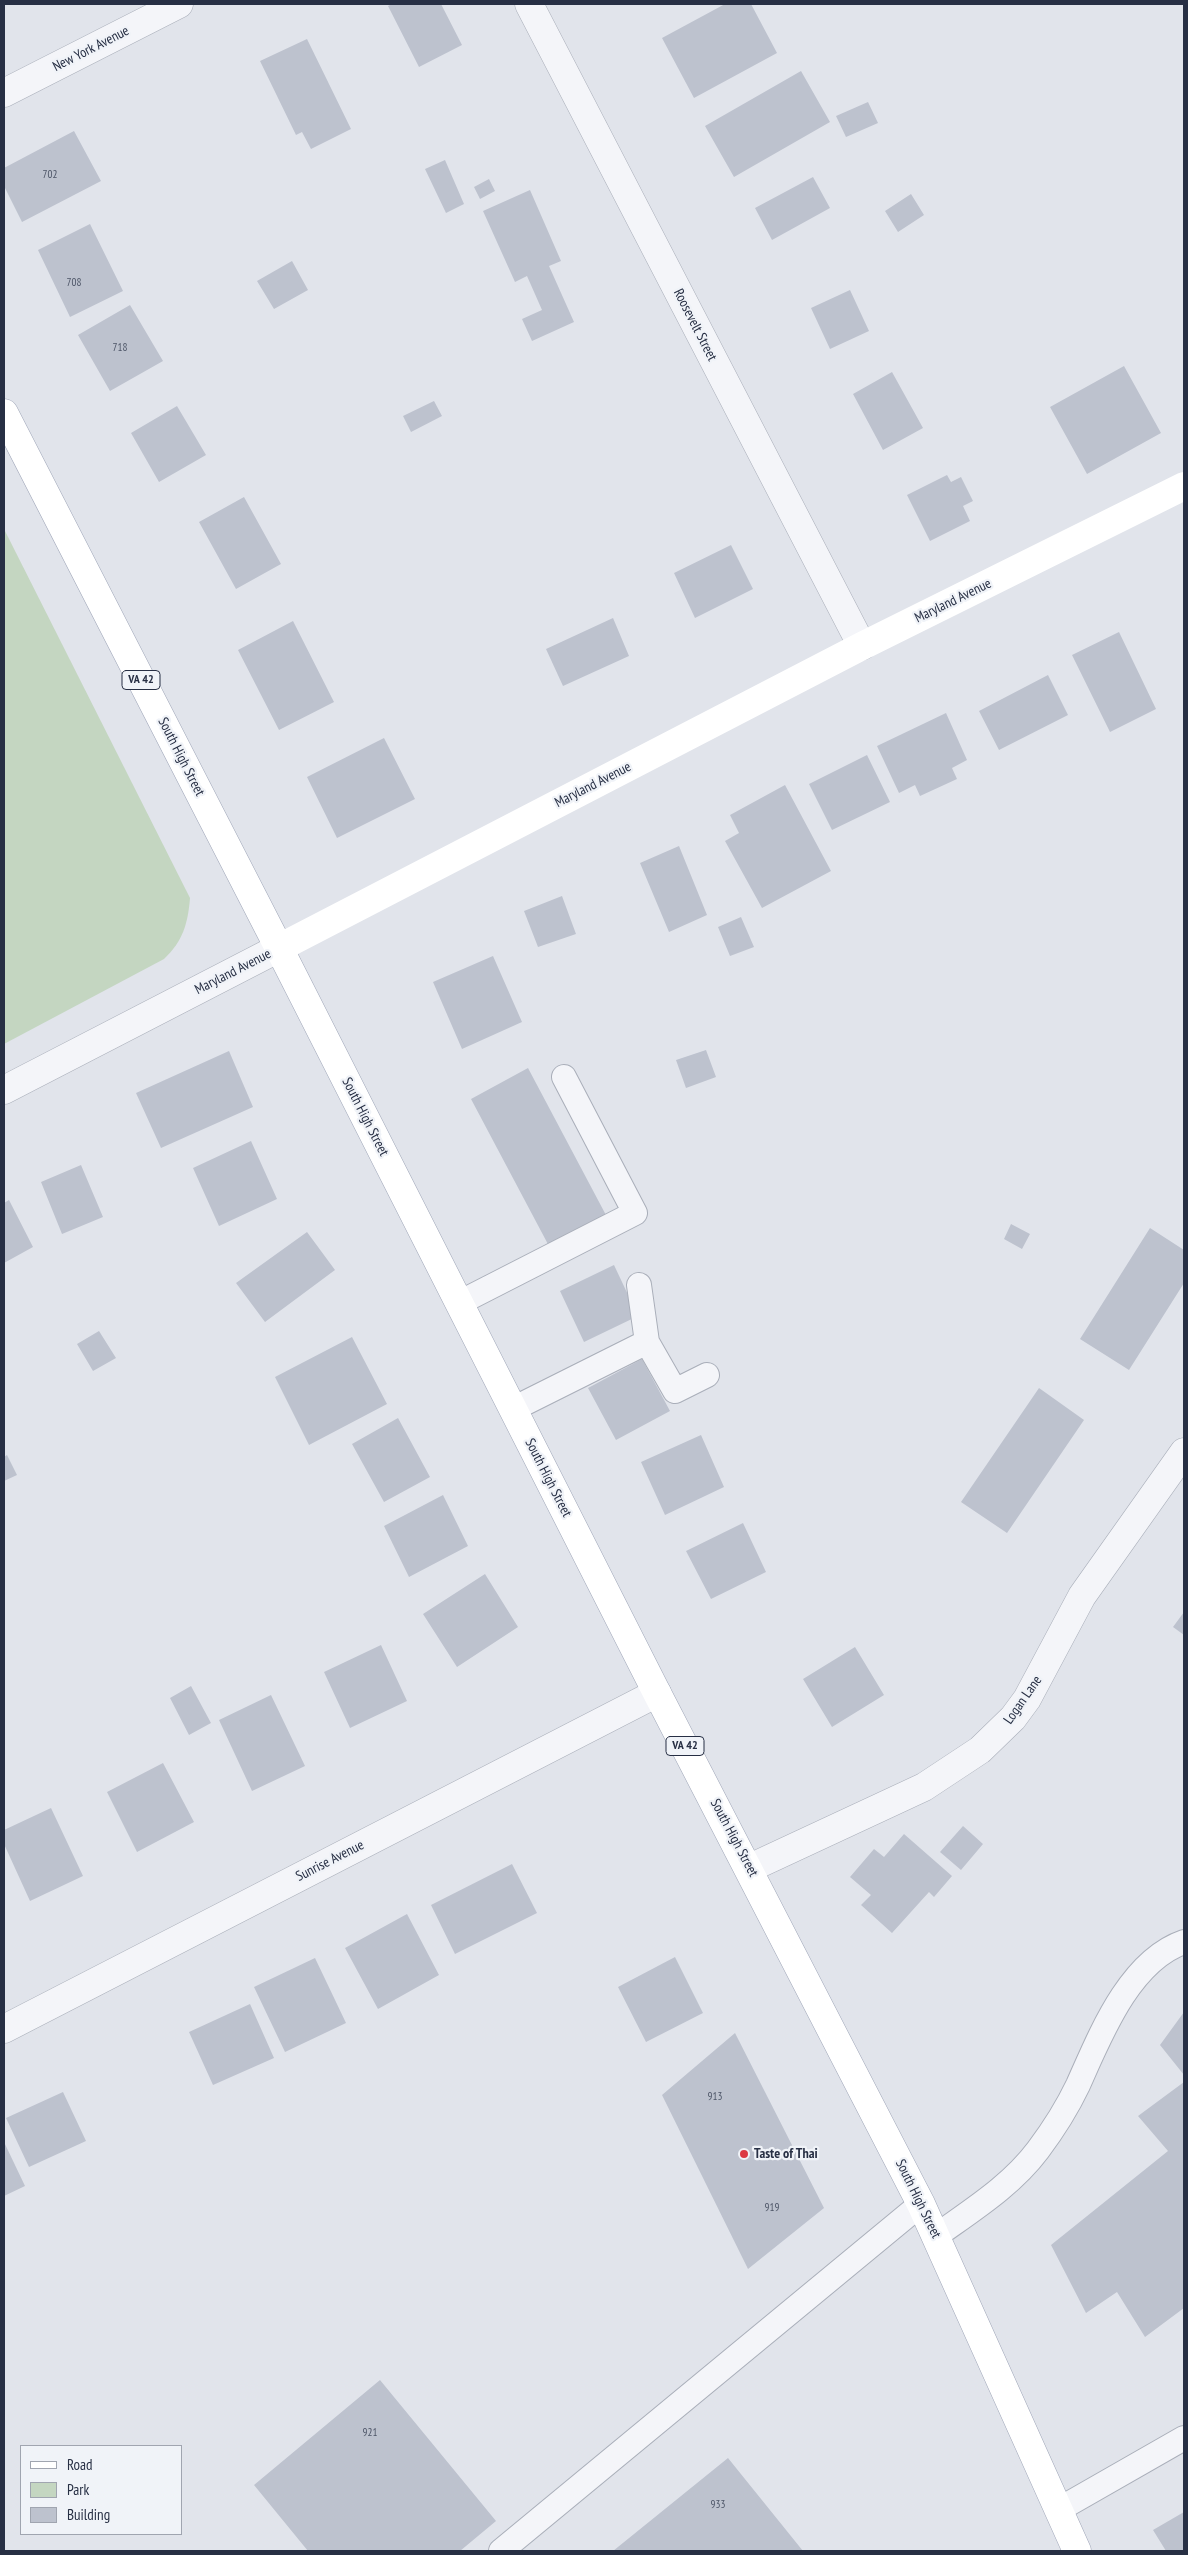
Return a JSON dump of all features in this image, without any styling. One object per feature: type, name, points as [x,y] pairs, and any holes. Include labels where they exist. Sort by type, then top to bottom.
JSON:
[{"type":"main road","name":"South High Street","points":[[4,413],[279,948],[657,1693],[750,1868],[921,2204],[1077,2551]]},
{"type":"main road","name":"Maryland Avenue","points":[[279,948],[862,646],[1184,486]]},
{"type":"street","name":"New York Avenue","points":[[4,93],[179,4]]},
{"type":"street","name":"Roosevelt Street","points":[[529,4],[862,646]]},
{"type":"street","name":"Maryland Avenue","points":[[4,1090],[279,948]]},
{"type":"street","name":"Logan Lane","points":[[750,1868],[924,1787],[980,1750],[1012,1718],[1027,1699],[1082,1596],[1184,1452]]},
{"type":"street","name":"Sunrise Avenue","points":[[4,2029],[657,1693]]},
{"type":"lane","points":[[459,1303],[635,1213],[564,1077]]},
{"type":"lane","points":[[639,1285],[647,1342],[675,1391],[707,1375]]},
{"type":"lane","points":[[513,1409],[647,1342]]},
{"type":"lane","points":[[936,2236],[999,2190],[1037,2151],[1065,2109],[1095,2043],[1127,1991],[1151,1962],[1176,1944],[1184,1942]]},
{"type":"lane","points":[[501,2551],[921,2204]]},
{"type":"lane","points":[[1058,2510],[1184,2438]]},
{"type":"green space","points":[[4,529],[190,898],[186,924],[176,945],[164,959],[4,1044]]},
{"type":"building","points":[[392,4],[441,4],[462,45],[419,67],[388,6]]},
{"type":"building","points":[[725,4],[751,4],[777,53],[694,98],[662,38]]},
{"type":"building","points":[[307,39],[351,129],[311,149],[302,132],[296,135],[260,61]]},
{"type":"building","points":[[801,71],[830,122],[734,177],[705,126]]},
{"type":"building","points":[[868,102],[878,123],[846,137],[836,116]]},
{"type":"building","points":[[74,131],[101,181],[22,222],[4,186],[4,168]]},
{"type":"building","points":[[445,160],[464,204],[446,213],[425,169]]},
{"type":"building","points":[[813,177],[830,208],[772,240],[755,208]]},
{"type":"building","points":[[489,179],[495,191],[480,199],[474,187]]},
{"type":"building","points":[[530,190],[561,261],[549,266],[574,322],[532,341],[522,319],[542,310],[527,276],[515,282],[483,211]]},
{"type":"building","points":[[911,194],[924,215],[898,232],[885,211]]},
{"type":"building","points":[[90,224],[123,291],[70,317],[38,250]]},
{"type":"building","points":[[292,261],[308,290],[274,309],[257,281]]},
{"type":"building","points":[[850,290],[869,331],[830,349],[811,308]]},
{"type":"building","points":[[130,305],[163,361],[110,391],[78,335]]},
{"type":"building","points":[[1124,366],[1161,433],[1087,474],[1050,407]]},
{"type":"building","points":[[892,372],[923,428],[883,450],[853,394]]},
{"type":"building","points":[[434,401],[442,416],[411,432],[403,416]]},
{"type":"building","points":[[177,406],[206,455],[159,482],[131,433]]},
{"type":"building","points":[[947,475],[951,482],[961,477],[973,501],[963,506],[970,521],[930,541],[907,495]]},
{"type":"building","points":[[244,497],[281,564],[236,589],[199,522]]},
{"type":"building","points":[[731,545],[753,589],[695,618],[674,573]]},
{"type":"building","points":[[613,618],[629,656],[563,686],[546,649]]},
{"type":"building","points":[[293,621],[334,702],[279,730],[238,650]]},
{"type":"building","points":[[1119,632],[1156,709],[1110,732],[1072,655]]},
{"type":"building","points":[[1048,675],[1068,715],[999,750],[979,711]]},
{"type":"building","points":[[946,713],[967,760],[952,768],[957,779],[920,796],[915,785],[899,793],[877,746]]},
{"type":"building","points":[[384,738],[415,799],[337,838],[307,777]]},
{"type":"building","points":[[867,755],[890,802],[832,830],[809,784]]},
{"type":"building","points":[[785,785],[831,871],[762,908],[725,841],[739,833],[730,815]]},
{"type":"building","points":[[679,846],[707,915],[669,932],[640,863]]},
{"type":"building","points":[[562,896],[576,934],[538,947],[524,911]]},
{"type":"building","points":[[741,917],[754,947],[730,956],[718,927]]},
{"type":"building","points":[[493,956],[522,1022],[462,1049],[433,982]]},
{"type":"building","points":[[706,1050],[716,1077],[686,1088],[676,1060]]},
{"type":"building","points":[[229,1051],[253,1107],[161,1148],[136,1093]]},
{"type":"building","points":[[528,1068],[607,1217],[550,1248],[471,1099]]},
{"type":"building","points":[[251,1141],[277,1199],[219,1226],[193,1168]]},
{"type":"building","points":[[81,1165],[103,1217],[62,1234],[41,1182]]},
{"type":"building","points":[[9,1200],[33,1247],[4,1263],[4,1203]]},
{"type":"building","points":[[1011,1224],[1030,1234],[1022,1249],[1004,1239]]},
{"type":"building","points":[[1150,1228],[1184,1250],[1184,1283],[1129,1370],[1080,1339]]},
{"type":"building","points":[[307,1232],[335,1270],[265,1322],[236,1283]]},
{"type":"building","points":[[614,1265],[638,1316],[584,1342],[560,1291]]},
{"type":"building","points":[[99,1331],[116,1358],[93,1371],[77,1344]]},
{"type":"building","points":[[352,1337],[387,1404],[309,1445],[275,1377]]},
{"type":"building","points":[[642,1359],[670,1411],[616,1440],[588,1388]]},
{"type":"building","points":[[1039,1388],[1084,1420],[1007,1533],[961,1502]]},
{"type":"building","points":[[398,1418],[430,1477],[384,1502],[352,1444]]},
{"type":"building","points":[[701,1435],[724,1487],[665,1515],[641,1462]]},
{"type":"building","points":[[7,1455],[17,1475],[4,1481],[4,1457]]},
{"type":"building","points":[[443,1495],[468,1546],[409,1577],[384,1526]]},
{"type":"building","points":[[743,1523],[766,1572],[711,1599],[686,1551]]},
{"type":"building","points":[[485,1574],[518,1627],[457,1667],[423,1614]]},
{"type":"building","points":[[1184,1612],[1184,1635],[1173,1627]]},
{"type":"building","points":[[381,1645],[407,1701],[350,1728],[324,1672]]},
{"type":"building","points":[[855,1647],[884,1695],[832,1727],[803,1679]]},
{"type":"building","points":[[191,1686],[211,1723],[189,1735],[170,1698]]},
{"type":"building","points":[[271,1695],[305,1766],[252,1791],[219,1720]]},
{"type":"building","points":[[163,1763],[194,1822],[137,1852],[107,1792]]},
{"type":"building","points":[[51,1808],[83,1876],[30,1901],[4,1844],[4,1830]]},
{"type":"building","points":[[963,1826],[983,1844],[961,1870],[940,1852]]},
{"type":"building","points":[[904,1834],[952,1876],[934,1897],[929,1892],[892,1933],[861,1905],[871,1895],[850,1877],[874,1849],[884,1857]]},
{"type":"building","points":[[512,1864],[537,1913],[455,1954],[431,1905]]},
{"type":"building","points":[[407,1914],[439,1975],[378,2009],[345,1948]]},
{"type":"building","points":[[675,1957],[703,2013],[646,2042],[618,1987]]},
{"type":"building","points":[[315,1958],[346,2023],[285,2052],[254,1987]]},
{"type":"building","points":[[250,2004],[274,2058],[213,2085],[189,2032]]},
{"type":"building","points":[[1184,2012],[1184,2075],[1160,2045]]},
{"type":"building","points":[[735,2033],[824,2208],[748,2269],[662,2095]]},
{"type":"building","points":[[1184,2082],[1184,2308],[1145,2337],[1117,2292],[1086,2313],[1051,2245],[1168,2151],[1138,2116]]},
{"type":"building","points":[[63,2092],[86,2141],[29,2167],[6,2118]]},
{"type":"building","points":[[4,2142],[25,2186],[4,2196]]},
{"type":"building","points":[[380,2380],[496,2521],[460,2551],[308,2551],[254,2485]]},
{"type":"building","points":[[728,2458],[803,2551],[613,2551]]},
{"type":"building","points":[[1184,2512],[1184,2551],[1166,2551],[1153,2530]]},
{"type":"place","name":"Taste of Thai","points":[[744,2154]]}]
